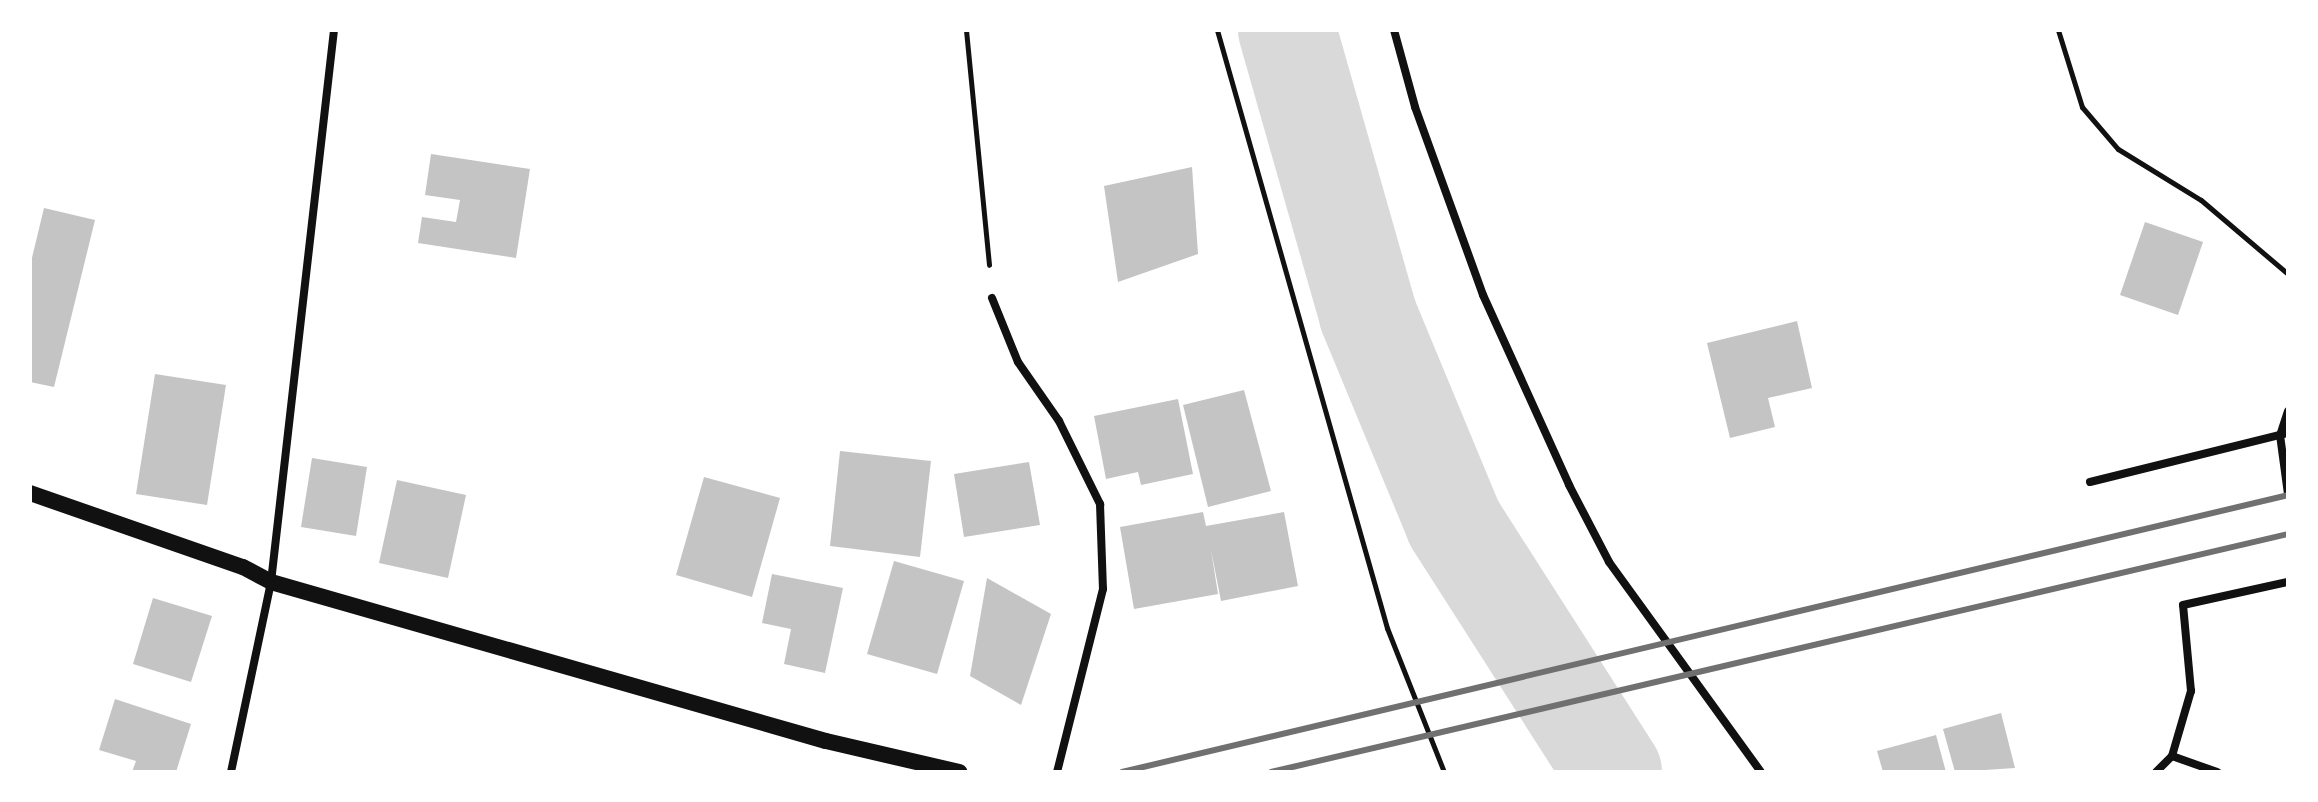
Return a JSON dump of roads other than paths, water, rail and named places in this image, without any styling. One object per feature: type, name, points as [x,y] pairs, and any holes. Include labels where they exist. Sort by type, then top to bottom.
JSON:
[{"type":"main road","points":[[30,493],[243,567],[271,582],[826,741],[959,772]]},
{"type":"street","points":[[231,772],[271,582],[334,30]]},
{"type":"street","points":[[1394,30],[1415,107],[1483,295],[1569,485],[1609,562],[1761,772]]},
{"type":"street","points":[[992,298],[1018,362],[1059,421],[1100,504],[1103,589],[1057,772]]},
{"type":"street","points":[[2288,411],[2284,434],[2288,494]]},
{"type":"street","points":[[2090,482],[2284,434]]},
{"type":"street","points":[[2156,772],[2172,756],[2191,691],[2183,605],[2288,582]]},
{"type":"street","points":[[2172,756],[2217,772]]},
{"type":"waterway","points":[[1287,30],[1368,315],[1454,523],[1613,772]]},
{"type":"railway","points":[[1122,772],[2288,495]]},
{"type":"railway","points":[[1271,772],[2288,534]]}]
